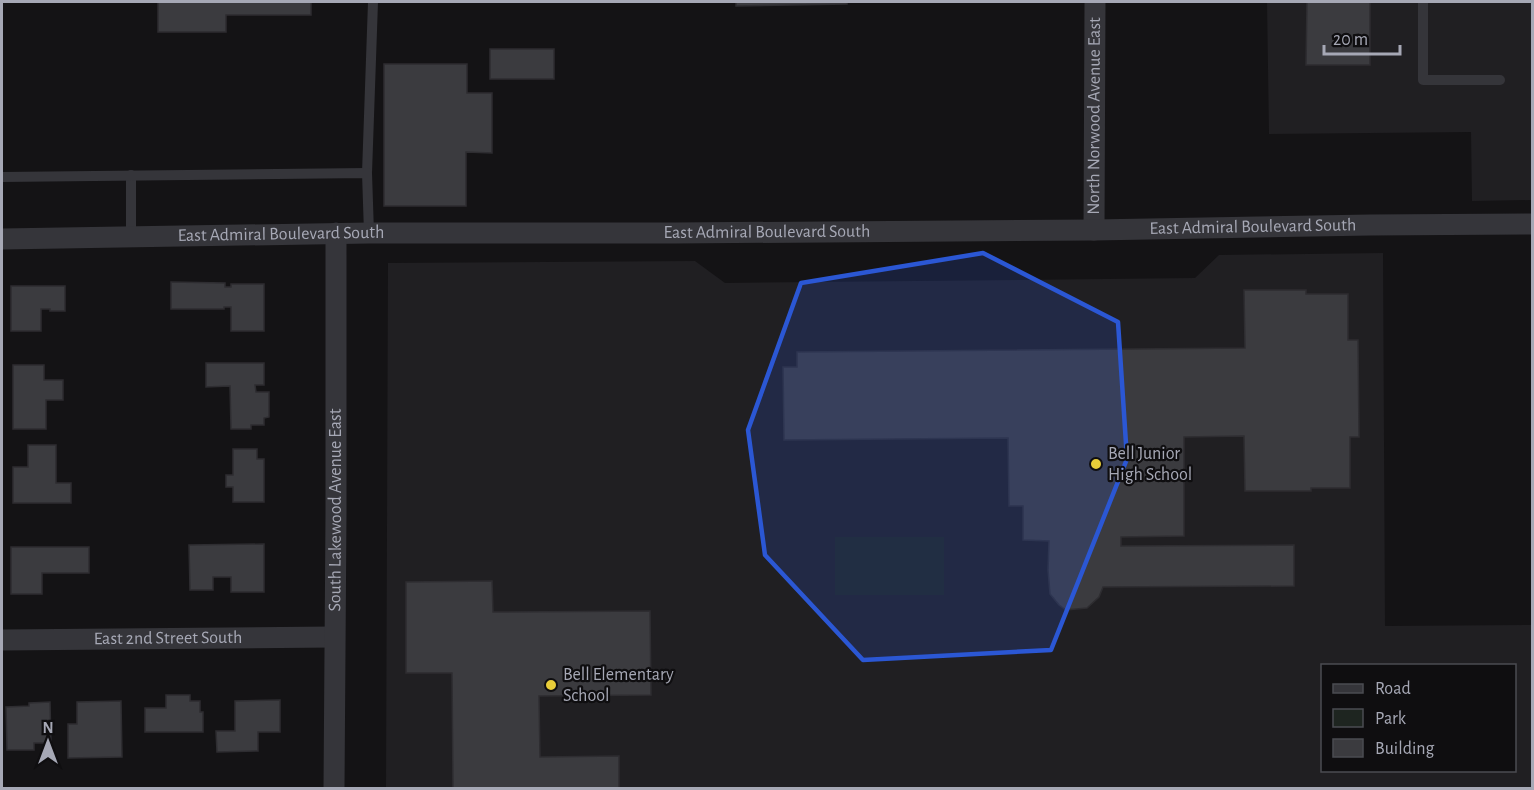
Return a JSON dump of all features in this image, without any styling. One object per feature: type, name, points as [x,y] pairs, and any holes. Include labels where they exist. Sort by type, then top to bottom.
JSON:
[{"type":"street","name":"North Norwood Avenue East","points":[[1094,230],[1095,2]]},
{"type":"street","name":"East Admiral Boulevard South","points":[[2,239],[336,233],[1094,230],[1533,224]]},
{"type":"street","name":"South Lakewood Avenue East","points":[[334,789],[336,233]]},
{"type":"street","name":"East 2nd Street South","points":[[2,640],[334,637]]},
{"type":"lane","points":[[369,233],[367,173],[373,2]]},
{"type":"lane","points":[[1423,2],[1423,80],[1500,80]]},
{"type":"lane","points":[[2,177],[367,173]]},
{"type":"lane","points":[[130,175],[130,236]]},
{"type":"highlighted area","points":[[983,253],[1118,322],[1127,459],[1051,650],[863,660],[765,555],[748,430],[801,283]]},
{"type":"shaded area","points":[[1267,2],[1532,2],[1532,200],[1472,201],[1471,132],[1269,134]]},
{"type":"shaded area","points":[[1383,253],[1385,626],[1532,625],[1532,788],[386,788],[388,263],[695,261],[725,283],[1195,278],[1219,255]]},
{"type":"green space","points":[[835,537],[944,537],[944,595],[835,595]]},
{"type":"building","points":[[158,2],[311,2],[311,15],[226,15],[226,32],[158,32]]},
{"type":"building","points":[[736,2],[847,2],[847,4],[736,6]]},
{"type":"building","points":[[1307,2],[1370,2],[1370,65],[1306,65]]},
{"type":"building","points":[[490,49],[554,49],[554,79],[490,79]]},
{"type":"building","points":[[384,64],[467,64],[467,93],[492,93],[492,153],[466,152],[466,206],[384,206]]},
{"type":"building","points":[[171,282],[225,283],[225,287],[231,287],[231,284],[264,284],[264,331],[231,331],[231,307],[171,309]]},
{"type":"building","points":[[11,286],[65,286],[65,311],[41,309],[41,331],[11,331]]},
{"type":"building","name":"Bell Junior High School","points":[[1244,290],[1306,290],[1306,294],[1348,294],[1348,340],[1358,340],[1359,437],[1350,437],[1350,488],[1311,488],[1311,491],[1245,491],[1244,436],[1184,437],[1184,536],[1121,537],[1121,546],[1294,545],[1294,586],[1103,587],[1099,597],[1087,608],[1066,610],[1050,594],[1049,541],[1023,540],[1023,506],[1009,506],[1008,438],[784,440],[783,367],[797,367],[797,352],[1245,348]]},
{"type":"building","points":[[206,363],[264,363],[264,385],[255,385],[256,392],[269,392],[269,417],[264,418],[264,425],[251,425],[251,429],[231,429],[230,386],[206,387]]},
{"type":"building","points":[[13,365],[44,365],[44,380],[63,380],[63,400],[46,400],[46,429],[13,429]]},
{"type":"building","points":[[28,445],[56,445],[56,483],[71,483],[71,503],[13,503],[13,467],[28,467]]},
{"type":"building","points":[[233,449],[257,449],[257,459],[264,459],[264,502],[233,502],[233,487],[226,487],[226,475],[233,475]]},
{"type":"building","points":[[264,544],[264,592],[231,592],[231,577],[213,577],[213,590],[190,590],[189,545]]},
{"type":"building","points":[[11,547],[89,547],[89,573],[42,573],[42,594],[11,594]]},
{"type":"building","name":"Bell Elementary School","points":[[492,581],[493,612],[650,611],[651,695],[539,696],[540,757],[619,756],[619,788],[453,788],[452,673],[406,673],[406,582]]},
{"type":"building","points":[[166,695],[190,695],[190,701],[200,701],[200,712],[203,712],[203,732],[145,732],[145,708],[166,708]]},
{"type":"building","points":[[280,700],[280,732],[258,732],[258,751],[217,752],[216,731],[235,731],[235,701]]},
{"type":"building","points":[[121,701],[122,757],[68,758],[68,724],[77,724],[77,702]]},
{"type":"building","points":[[50,702],[51,743],[34,743],[34,750],[7,750],[6,707]]},
{"type":"place","name":"Bell Junior High School","points":[[1096,464]]},
{"type":"place","name":"Bell Elementary School","points":[[551,685]]}]
